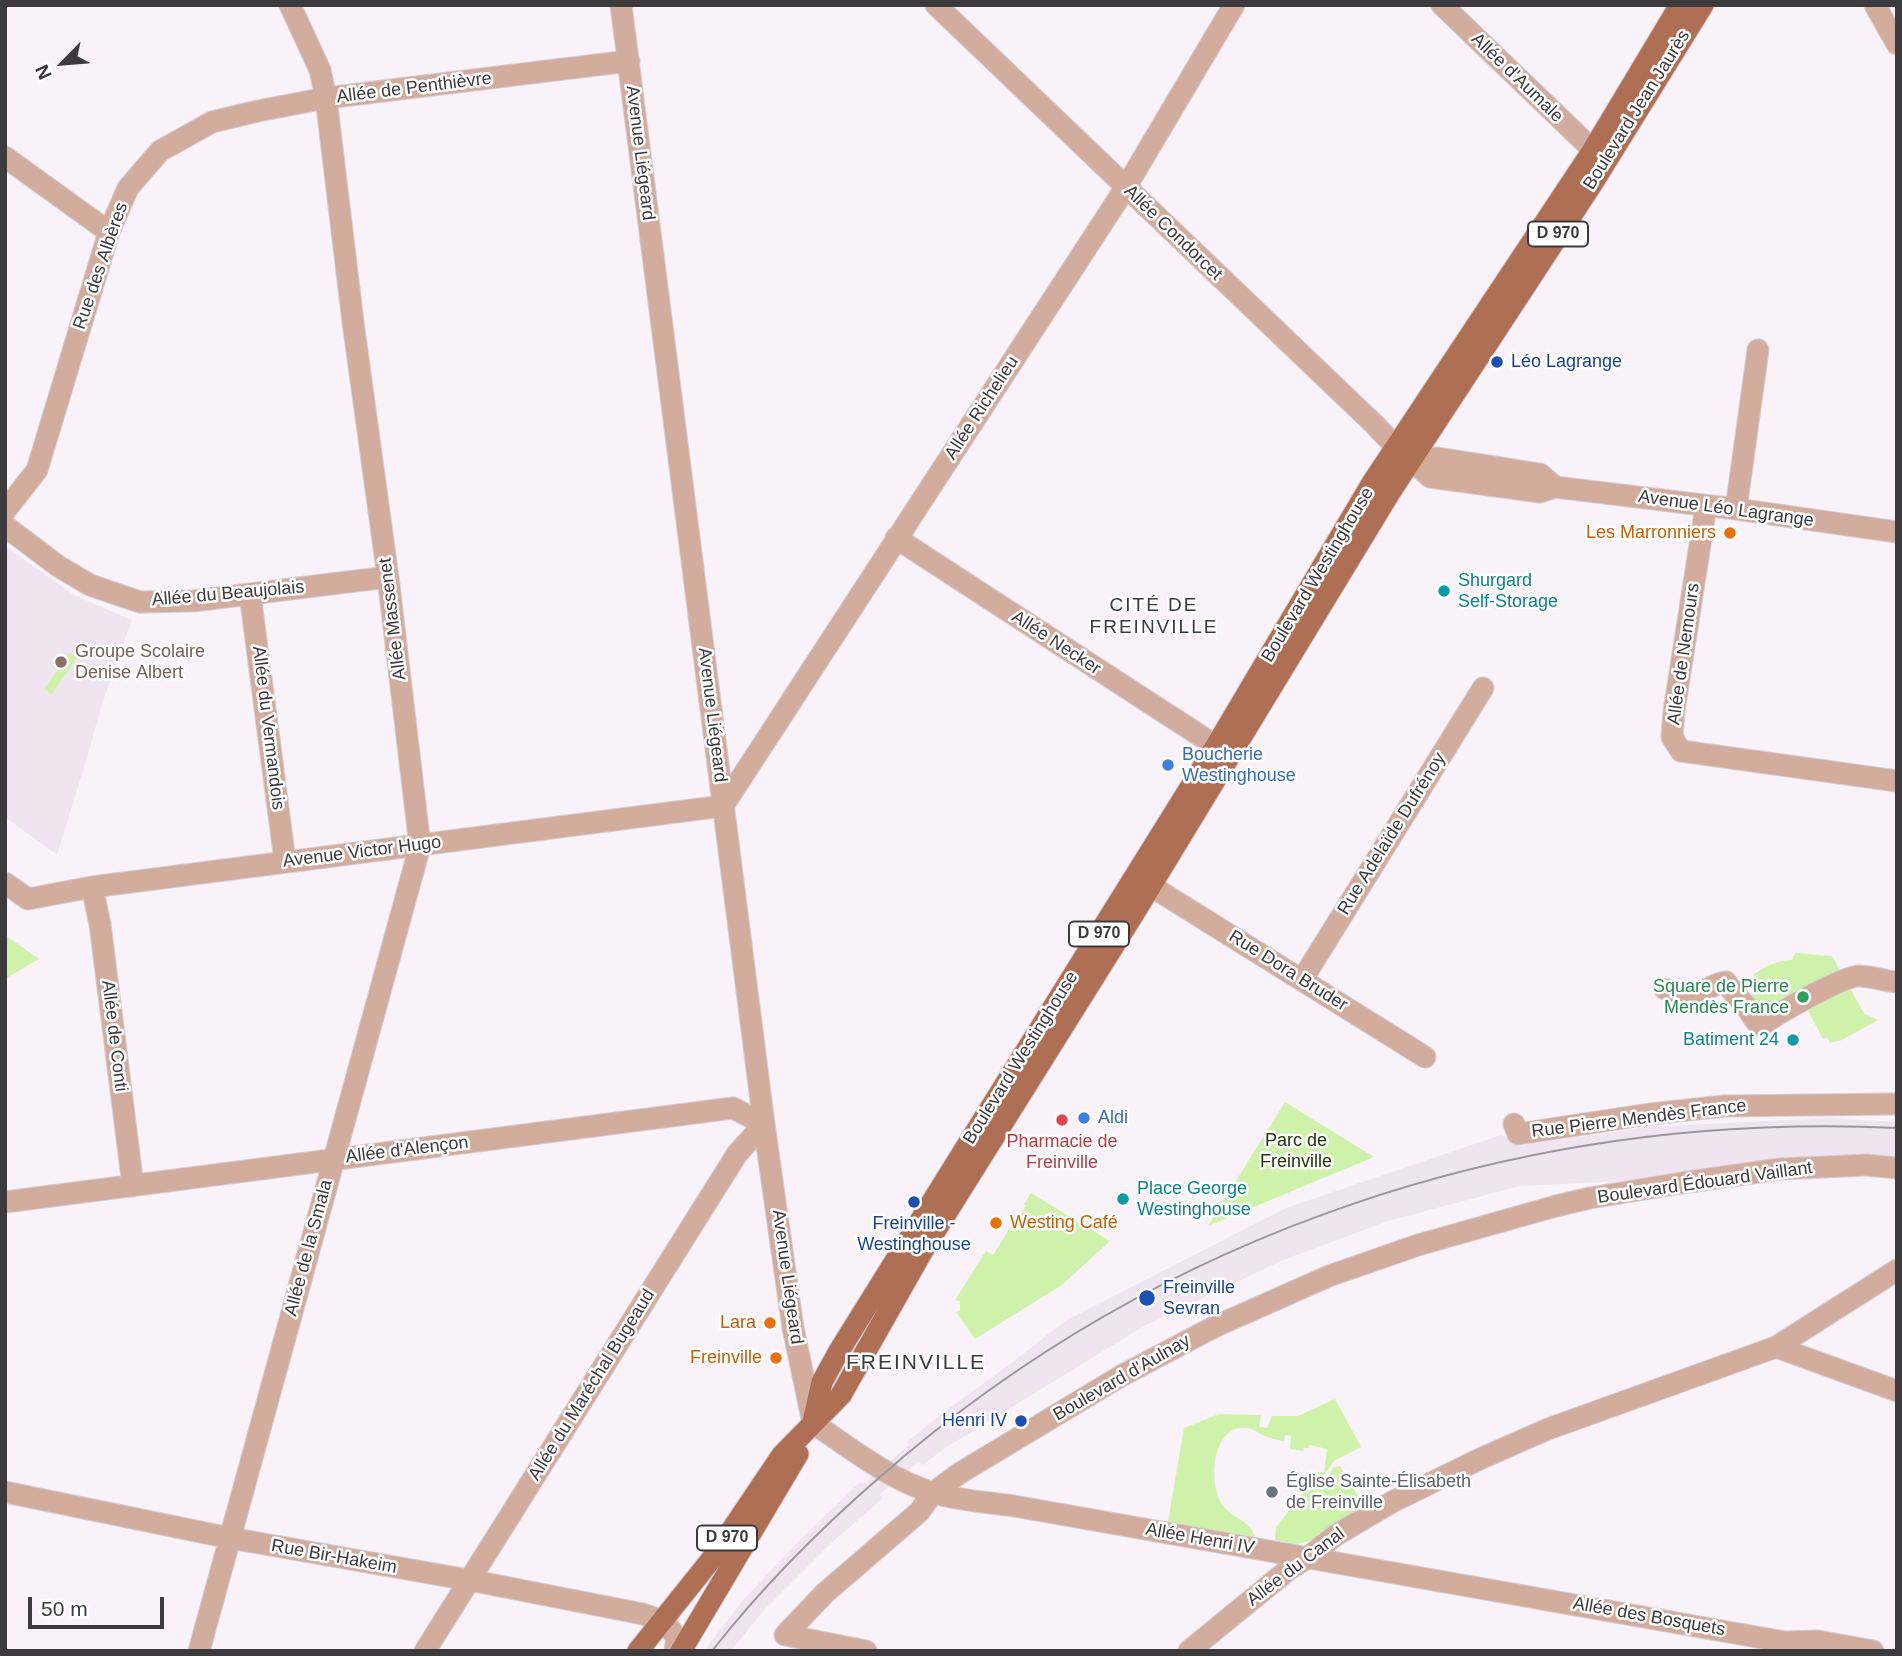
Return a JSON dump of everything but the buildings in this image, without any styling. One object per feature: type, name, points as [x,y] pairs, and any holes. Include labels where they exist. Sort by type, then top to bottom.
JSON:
[{"type":"main road","name":"Boulevard Jean Jaurès","points":[[1403,454],[1680,5]]},
{"type":"main road","name":"Boulevard Jean Jaurès","points":[[1403,454],[1594,181],[1703,5]]},
{"type":"main road","name":"Boulevard Westinghouse","points":[[681,1651],[794,1461],[813,1423],[822,1382],[839,1351],[1216,746],[1372,483],[1403,454]]},
{"type":"main road","name":"Boulevard Westinghouse","points":[[638,1651],[714,1556],[782,1455],[841,1395],[922,1252],[1151,886],[1403,454]]},
{"type":"street","points":[[289,5],[320,70],[326,98]]},
{"type":"street","name":"Avenue Liégeard","points":[[621,5],[765,1124],[793,1328],[813,1423]]},
{"type":"street","name":"Allée Condorcet","points":[[936,5],[1403,454]]},
{"type":"street","name":"Allée Richelieu","points":[[723,806],[1126,187],[1234,5]]},
{"type":"street","name":"Allée d'Aumale","points":[[1441,5],[1593,150]]},
{"type":"street","points":[[1875,5],[1897,44]]},
{"type":"street","name":"Allée de Penthièvre","points":[[364,392],[351,309],[326,98],[629,61]]},
{"type":"street","name":"Rue des Albères","points":[[5,512],[37,470],[109,232],[128,188],[159,151],[212,122],[326,98]]},
{"type":"street","points":[[5,157],[109,232]]},
{"type":"street","points":[[1736,509],[1758,350]]},
{"type":"street","name":"Allée Massenet","points":[[364,392],[420,846]]},
{"type":"street","name":"Avenue Léo Lagrange","points":[[1403,454],[1430,477],[1541,492],[1555,487],[1897,532]]},
{"type":"street","name":"Allée de Nemours","points":[[1706,506],[1674,711],[1672,737],[1681,751],[1897,781]]},
{"type":"street","name":"Allée du Beaujolais","points":[[9,538],[90,585],[140,602],[193,601],[388,577]]},
{"type":"street","name":"Allée Necker","points":[[896,538],[1216,746]]},
{"type":"street","name":"Allée du Vermandois","points":[[250,594],[285,861]]},
{"type":"street","name":"Rue Adelaïde Dufrénoy","points":[[1302,980],[1483,688]]},
{"type":"street","name":"Avenue Victor Hugo","points":[[5,883],[27,899],[92,887],[285,861],[723,806]]},
{"type":"street","name":"Allée de la Smala","points":[[199,1651],[420,846]]},
{"type":"street","name":"Rue Dora Bruder","points":[[1151,886],[1425,1057]]},
{"type":"street","name":"Allée de Conti","points":[[92,887],[100,924],[133,1185]]},
{"type":"street","points":[[1665,989],[1678,993],[1700,992],[1722,981],[1726,982],[1734,996],[1761,1027],[1802,1001],[1845,979],[1858,976],[1892,981]]},
{"type":"street","name":"Rue Pierre Mendès France","points":[[1514,1124],[1518,1134],[1724,1106],[1897,1104]]},
{"type":"street","name":"Allée d'Alençon","points":[[5,1202],[733,1108],[765,1124]]},
{"type":"street","name":"Allée du Maréchal Bugeaud","points":[[425,1651],[737,1154],[765,1124]]},
{"type":"street","name":"Boulevard Édouard Vaillant","points":[[1556,1206],[1681,1183],[1780,1169],[1867,1165],[1897,1168]]},
{"type":"street","name":"Boulevard d'Aulnay","points":[[866,1651],[785,1635],[825,1593],[919,1512],[933,1493],[960,1473],[1121,1376],[1214,1326],[1329,1276],[1376,1259],[1556,1206]]},
{"type":"street","name":"Allée du Canal","points":[[1189,1651],[1288,1570],[1336,1535],[1392,1502],[1548,1429],[1776,1347],[1897,1270]]},
{"type":"street","points":[[1776,1347],[1897,1391]]},
{"type":"street","name":"Allée Henri IV","points":[[813,1423],[894,1476],[933,1493],[965,1501],[1014,1506],[1468,1585]]},
{"type":"street","name":"Rue Bir-Hakeim","points":[[5,1492],[230,1538],[469,1580],[663,1621]]},
{"type":"street","name":"Allée des Bosquets","points":[[1468,1585],[1785,1642],[1818,1641],[1873,1651]]},
{"type":"street","points":[[663,1621],[677,1637],[675,1651]]},
{"type":"shaded area","name":"Groupe Scolaire Denise Albert","points":[[5,546],[74,595],[132,620],[102,704],[57,855],[5,817]]},
{"type":"shaded area","points":[[1826,1118],[1897,1122],[1897,1168],[1520,1186],[1388,1221],[1283,1260],[1144,1326],[942,1450],[923,1465],[918,1462],[879,1495],[883,1498],[828,1546],[763,1611],[731,1651],[704,1651],[744,1599],[800,1540],[860,1482],[864,1484],[909,1445],[907,1442],[944,1412],[1065,1321],[1286,1208],[1501,1135],[1523,1145],[1647,1127]]},
{"type":"green space","points":[[70,653],[77,658],[51,695],[44,689]]},
{"type":"green space","points":[[5,935],[39,959],[5,979]]},
{"type":"green space","name":"Square de Pierre Mendès France","points":[[1795,953],[1832,956],[1862,1010],[1878,1020],[1842,1040],[1830,1043],[1827,1037],[1823,1039],[1806,1007],[1759,1037],[1748,1014],[1754,974],[1772,964],[1792,960]]},
{"type":"green space","name":"Parc de Freinville","points":[[1285,1102],[1374,1157],[1208,1226]]},
{"type":"green space","points":[[1031,1193],[1110,1241],[1062,1285],[975,1339],[956,1312],[960,1311],[960,1301],[955,1300],[986,1251],[993,1255],[1026,1206],[1024,1204]]},
{"type":"green space","points":[[1335,1399],[1361,1447],[1334,1461],[1322,1478],[1317,1477],[1318,1472],[1324,1472],[1327,1449],[1309,1445],[1303,1451],[1290,1449],[1291,1436],[1285,1435],[1284,1441],[1247,1428],[1235,1429],[1219,1446],[1214,1472],[1219,1497],[1224,1507],[1246,1523],[1255,1537],[1168,1522],[1184,1428],[1219,1414],[1261,1415],[1259,1427],[1267,1428],[1272,1416],[1298,1416]]},
{"type":"green space","points":[[1340,1466],[1365,1508],[1309,1541],[1296,1544],[1275,1540],[1276,1527],[1305,1490],[1309,1480],[1324,1483],[1334,1467]]},
{"type":"tram line","points":[[712,1651],[771,1581],[836,1517],[881,1476],[990,1390],[1106,1315],[1228,1253],[1354,1203],[1486,1166],[1620,1141],[1758,1128],[1897,1128]]},
{"type":"place","name":"Léo Lagrange","points":[[1497,362]]},
{"type":"place","name":"Les Marronniers","points":[[1730,533]]},
{"type":"place","name":"Shurgard Self-Storage","points":[[1444,591]]},
{"type":"place","name":"Groupe Scolaire Denise Albert","points":[[61,662]]},
{"type":"place","name":"Boucherie Westinghouse","points":[[1168,765]]},
{"type":"place","name":"Square de Pierre Mendès France","points":[[1803,997]]},
{"type":"place","name":"Batiment 24","points":[[1793,1040]]},
{"type":"place","name":"Aldi","points":[[1084,1118]]},
{"type":"place","name":"Pharmacie de Freinville","points":[[1062,1120]]},
{"type":"place","name":"Place George Westinghouse","points":[[1123,1199]]},
{"type":"place","name":"Freinville - Westinghouse","points":[[914,1202]]},
{"type":"place","name":"Westing Café","points":[[996,1223]]},
{"type":"place","name":"Freinville Sevran","points":[[1147,1298]]},
{"type":"place","name":"Lara","points":[[770,1323]]},
{"type":"place","name":"Freinville","points":[[776,1358]]},
{"type":"place","name":"Henri IV","points":[[1021,1421]]},
{"type":"place","name":"Église Sainte-Élisabeth de Freinville","points":[[1272,1492]]},
{"type":"district","name":"CITÉ DE FREINVILLE","points":[[1154,617]]},
{"type":"district","name":"FREINVILLE","points":[[916,1363]]}]
